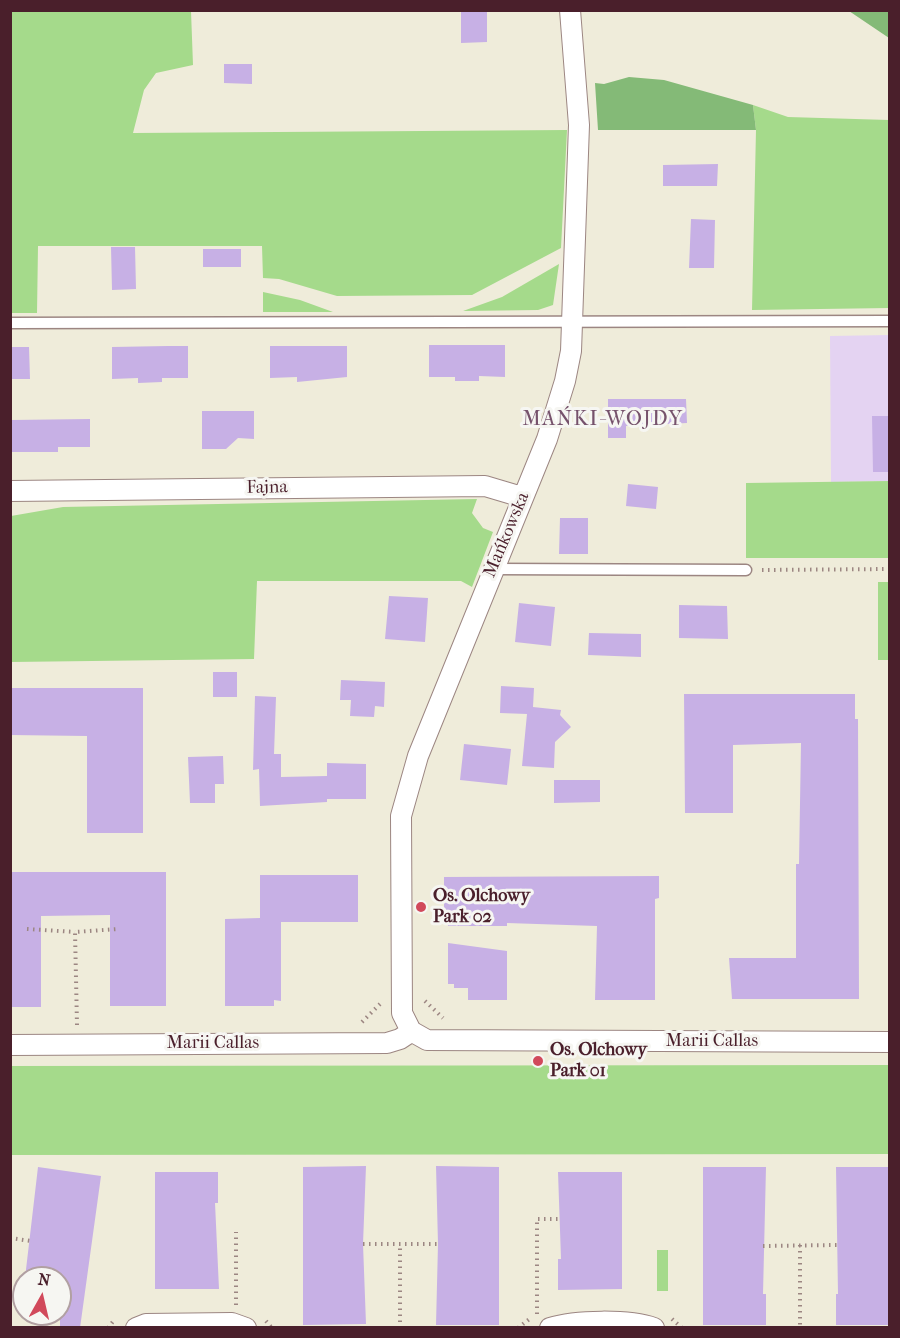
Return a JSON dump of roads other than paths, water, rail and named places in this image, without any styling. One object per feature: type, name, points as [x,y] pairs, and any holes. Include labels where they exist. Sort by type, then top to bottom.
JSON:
[{"type":"street","name":"Mańkowska","points":[[419,1036],[402,1013],[401,827],[404,801],[418,756],[558,408],[567,371],[574,323],[579,125],[570,10]]},
{"type":"street","name":"Fajna","points":[[10,491],[485,486],[522,497]]},
{"type":"street","name":"Marii Callas","points":[[10,1045],[387,1043],[419,1036],[890,1042]]},
{"type":"street","points":[[136,1328],[146,1324],[232,1323],[241,1319]]},
{"type":"street","points":[[543,1321],[563,1324],[640,1323],[654,1328]]},
{"type":"lane","points":[[10,323],[890,321]]},
{"type":"lane","points":[[492,569],[746,570]]},
{"type":"place","name":"Os. Olchowy Park 02","points":[[421,907]]},
{"type":"place","name":"Os. Olchowy Park 01","points":[[538,1061]]},
{"type":"district","name":"MAŃKI-WOJDY","points":[[603,420]]}]
